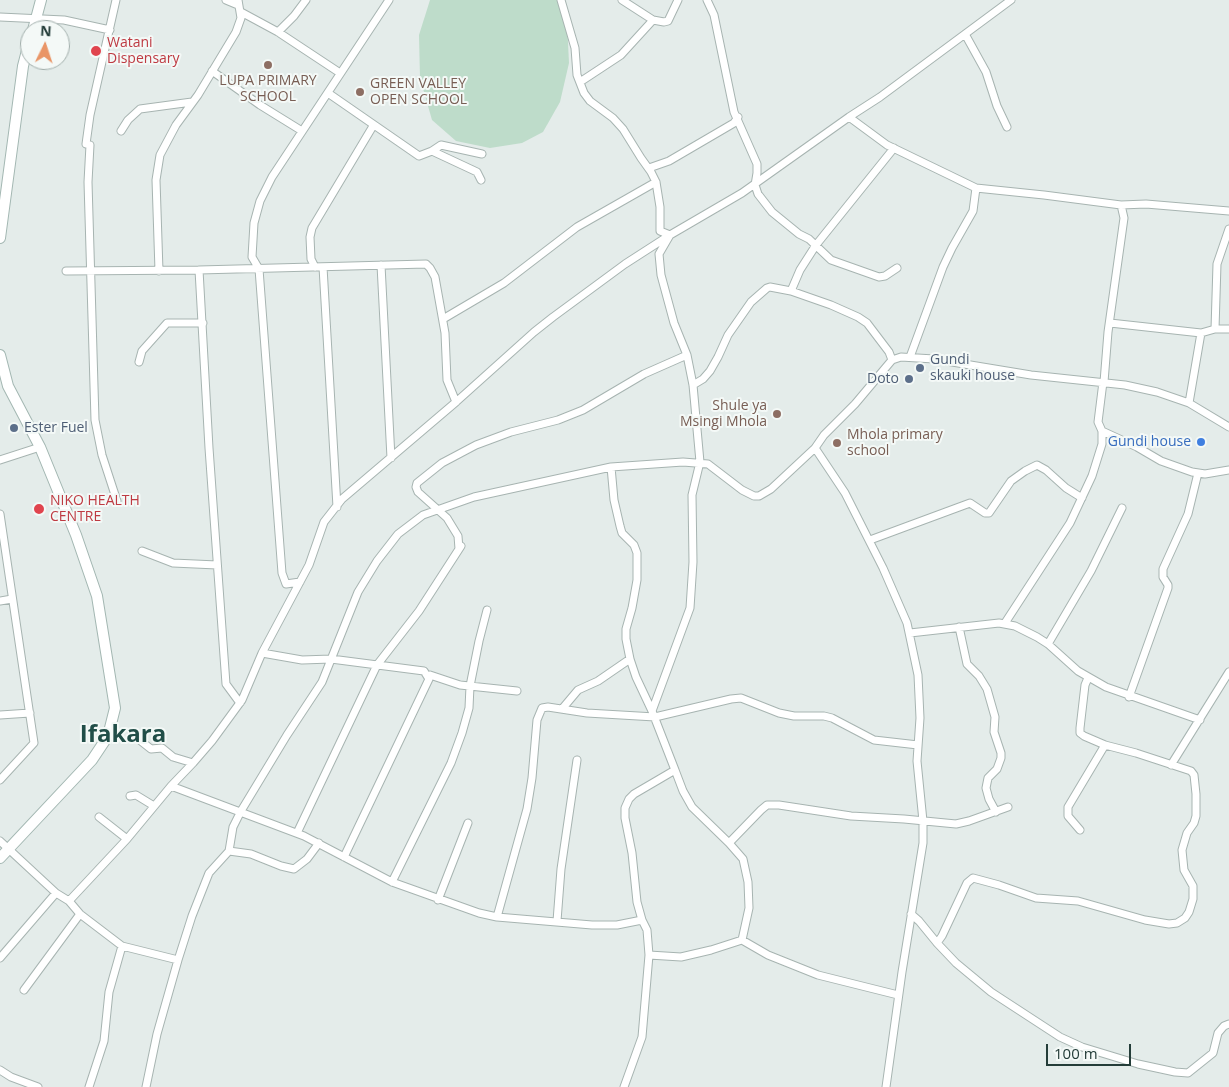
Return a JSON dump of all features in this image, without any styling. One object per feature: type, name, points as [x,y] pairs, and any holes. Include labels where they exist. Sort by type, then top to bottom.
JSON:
[{"type":"main road","points":[[36,18],[42,0]]},
{"type":"main road","points":[[0,238],[22,70]]},
{"type":"main road","points":[[0,354],[8,386],[40,447],[76,534],[97,596],[115,708],[108,736],[92,760],[0,858]]},
{"type":"street","points":[[116,0],[90,115],[88,182],[95,420],[102,455],[117,501]]},
{"type":"street","points":[[226,0],[239,6],[340,72]]},
{"type":"street","points":[[278,32],[288,23],[306,0]]},
{"type":"street","points":[[300,582],[286,584],[282,572],[259,269],[252,256],[254,223],[258,207],[272,177],[389,0]]},
{"type":"street","points":[[561,0],[575,48],[580,82],[587,98],[624,129],[649,168],[656,182],[660,207],[660,231],[670,235]]},
{"type":"street","points":[[622,0],[653,20],[664,22],[668,21],[678,0]]},
{"type":"street","points":[[707,0],[714,15],[734,112],[757,164],[755,185],[758,194],[772,212],[793,230],[816,244],[831,260],[876,276],[885,276],[897,268]]},
{"type":"street","points":[[69,901],[127,839],[171,786],[212,742],[240,703],[262,653],[309,565],[324,522],[342,499],[456,402],[534,332],[625,264],[755,185],[880,97],[1011,0]]},
{"type":"street","points":[[159,271],[156,180],[160,155],[176,125],[212,71],[240,24],[239,6]]},
{"type":"street","points":[[0,17],[64,20],[110,30]]},
{"type":"street","points":[[580,82],[621,55],[653,20]]},
{"type":"street","points":[[965,34],[986,72],[997,106],[1007,127]]},
{"type":"street","points":[[212,71],[260,105],[302,131]]},
{"type":"street","points":[[328,94],[419,156],[441,145],[482,154]]},
{"type":"street","points":[[121,131],[128,120],[140,109],[192,102]]},
{"type":"street","points":[[849,117],[894,148],[976,188],[1121,206],[1146,204],[1229,211]]},
{"type":"street","points":[[649,168],[669,161],[734,123],[738,118]]},
{"type":"street","points":[[337,507],[319,267],[311,259],[310,237],[312,228],[373,126]]},
{"type":"street","points":[[791,291],[800,270],[816,244],[894,148]]},
{"type":"street","points":[[432,151],[478,172],[481,180]]},
{"type":"street","points":[[444,319],[504,283],[577,227],[656,182]]},
{"type":"street","points":[[910,357],[943,267],[973,211],[976,188]]},
{"type":"street","points":[[1005,623],[1070,523],[1096,468],[1102,444],[1102,431],[1098,422],[1124,218],[1121,206]]},
{"type":"street","points":[[1215,329],[1217,264],[1229,229]]},
{"type":"street","points":[[654,714],[690,608],[693,562],[692,495],[700,462],[693,385],[687,355],[674,323],[659,263],[659,254],[670,235]]},
{"type":"street","points":[[66,272],[426,264],[435,277],[444,319],[447,380],[456,402]]},
{"type":"street","points":[[381,265],[391,458]]},
{"type":"street","points":[[199,270],[209,448],[226,684],[240,703]]},
{"type":"street","points":[[693,385],[703,379],[710,371],[728,335],[758,295],[770,287],[791,291],[831,305],[867,323],[890,352],[892,360]]},
{"type":"street","points":[[139,362],[142,351],[167,323],[203,323]]},
{"type":"street","points":[[1110,324],[1201,333],[1215,329],[1229,329]]},
{"type":"street","points":[[1189,403],[1201,333]]},
{"type":"street","points":[[297,833],[377,665],[419,611],[460,546],[458,536],[447,518],[418,492],[417,483],[442,463],[476,445],[504,434],[558,420],[583,410],[644,374],[687,355]]},
{"type":"street","points":[[146,1087],[156,1034],[192,916],[209,873],[229,851],[233,827],[241,811],[322,682],[358,592],[376,561],[398,534],[423,515],[474,497],[611,467],[700,462],[713,466],[742,490],[754,496],[759,496],[770,489],[815,448],[892,360],[896,358],[934,359],[1031,376],[1125,384],[1189,403],[1229,427]]},
{"type":"street","points":[[1102,431],[1137,447],[1161,461],[1198,473],[1205,474],[1229,470]]},
{"type":"street","points":[[0,460],[40,447]]},
{"type":"street","points":[[815,448],[845,493],[870,540],[900,607],[910,634],[920,697],[918,773],[923,820],[923,843],[898,995],[886,1087]]},
{"type":"street","points":[[870,540],[970,503],[985,513],[989,513],[1011,481],[1037,465],[1043,467],[1066,488],[1082,498]]},
{"type":"street","points":[[611,467],[614,500],[622,533],[634,545],[638,553],[637,580],[626,631],[630,659],[636,677],[654,714],[683,791],[692,808],[743,859],[748,882],[749,908],[742,940]]},
{"type":"street","points":[[1129,697],[1168,588],[1162,573],[1188,514],[1198,473]]},
{"type":"street","points":[[1048,644],[1091,571],[1122,508]]},
{"type":"street","points":[[0,514],[34,744],[0,780]]},
{"type":"street","points":[[142,552],[174,563],[217,565]]},
{"type":"street","points":[[0,601],[12,599]]},
{"type":"street","points":[[392,882],[451,763],[462,732],[469,708],[470,686],[487,610]]},
{"type":"street","points":[[910,634],[1005,623],[1032,634],[1048,644],[1088,678],[1129,697],[1200,720]]},
{"type":"street","points":[[959,627],[967,664],[979,676],[987,689],[994,717],[994,732],[1001,752],[1001,758],[997,769],[988,778],[986,788],[996,812]]},
{"type":"street","points":[[262,653],[302,660],[331,659],[424,671],[429,679]]},
{"type":"street","points":[[562,709],[578,690],[598,681],[630,659]]},
{"type":"street","points":[[1171,765],[1229,672]]},
{"type":"street","points":[[344,857],[430,676],[470,686],[516,692]]},
{"type":"street","points":[[937,943],[967,883],[973,878],[1036,898],[1078,901],[1145,920],[1169,924],[1177,923],[1185,918],[1194,899],[1193,886],[1184,870],[1183,846],[1188,831],[1195,822],[1196,781],[1194,774],[1191,771],[1136,753],[1105,745],[1080,733],[1085,685],[1088,678]]},
{"type":"street","points":[[497,917],[527,809],[538,714],[544,708],[587,713],[654,714],[741,698],[779,713],[794,716],[824,716],[832,718],[874,740],[918,745]]},
{"type":"street","points":[[0,715],[30,712]]},
{"type":"street","points":[[132,734],[151,749],[162,748],[173,756],[193,763]]},
{"type":"street","points":[[1080,830],[1068,816],[1068,807],[1105,745]]},
{"type":"street","points":[[557,921],[561,869],[577,760]]},
{"type":"street","points":[[624,1087],[642,1037],[649,955],[646,930],[636,896],[625,808],[629,799],[634,794],[675,770]]},
{"type":"street","points":[[171,786],[297,833],[392,882],[438,900],[479,913],[497,917],[592,925],[617,926],[642,920]]},
{"type":"street","points":[[130,796],[136,795],[154,806]]},
{"type":"street","points":[[729,843],[767,805],[779,805],[851,816],[958,824],[1008,807]]},
{"type":"street","points":[[99,817],[127,839]]},
{"type":"street","points":[[438,900],[468,823]]},
{"type":"street","points":[[0,840],[56,893],[69,901],[80,914],[122,946],[178,960]]},
{"type":"street","points":[[229,851],[251,854],[294,869],[310,855],[319,843]]},
{"type":"street","points":[[0,958],[56,893]]},
{"type":"street","points":[[24,990],[80,914]]},
{"type":"street","points":[[911,914],[956,963],[991,991],[1060,1037],[1082,1047],[1138,1064],[1188,1073],[1214,1053],[1218,1033],[1224,1026],[1229,1024]]},
{"type":"street","points":[[649,955],[681,957],[742,940],[768,955],[818,975],[898,995]]},
{"type":"street","points":[[89,1087],[104,1041],[109,992],[122,946]]},
{"type":"street","points":[[0,1070],[11,1077],[38,1087]]},
{"type":"green space","points":[[430,0],[559,0],[567,23],[569,63],[560,102],[543,132],[522,143],[490,148],[456,141],[432,120],[420,78],[419,35]]},
{"type":"place","name":"Watani Dispensary","points":[[96,51]]},
{"type":"place","name":"LUPA PRIMARY SCHOOL","points":[[268,65]]},
{"type":"place","name":"GREEN VALLEY OPEN SCHOOL","points":[[360,92]]},
{"type":"place","name":"Gundi skauki house","points":[[920,368]]},
{"type":"place","name":"Doto","points":[[909,379]]},
{"type":"place","name":"Shule ya Msingi Mhola","points":[[777,414]]},
{"type":"place","name":"Ester Fuel","points":[[14,428]]},
{"type":"place","name":"Gundi house","points":[[1201,442]]},
{"type":"place","name":"Mhola primary school","points":[[837,443]]},
{"type":"place","name":"NIKO HEALTH CENTRE","points":[[39,509]]},
{"type":"district","name":"Ifakara","points":[[123,735]]}]
